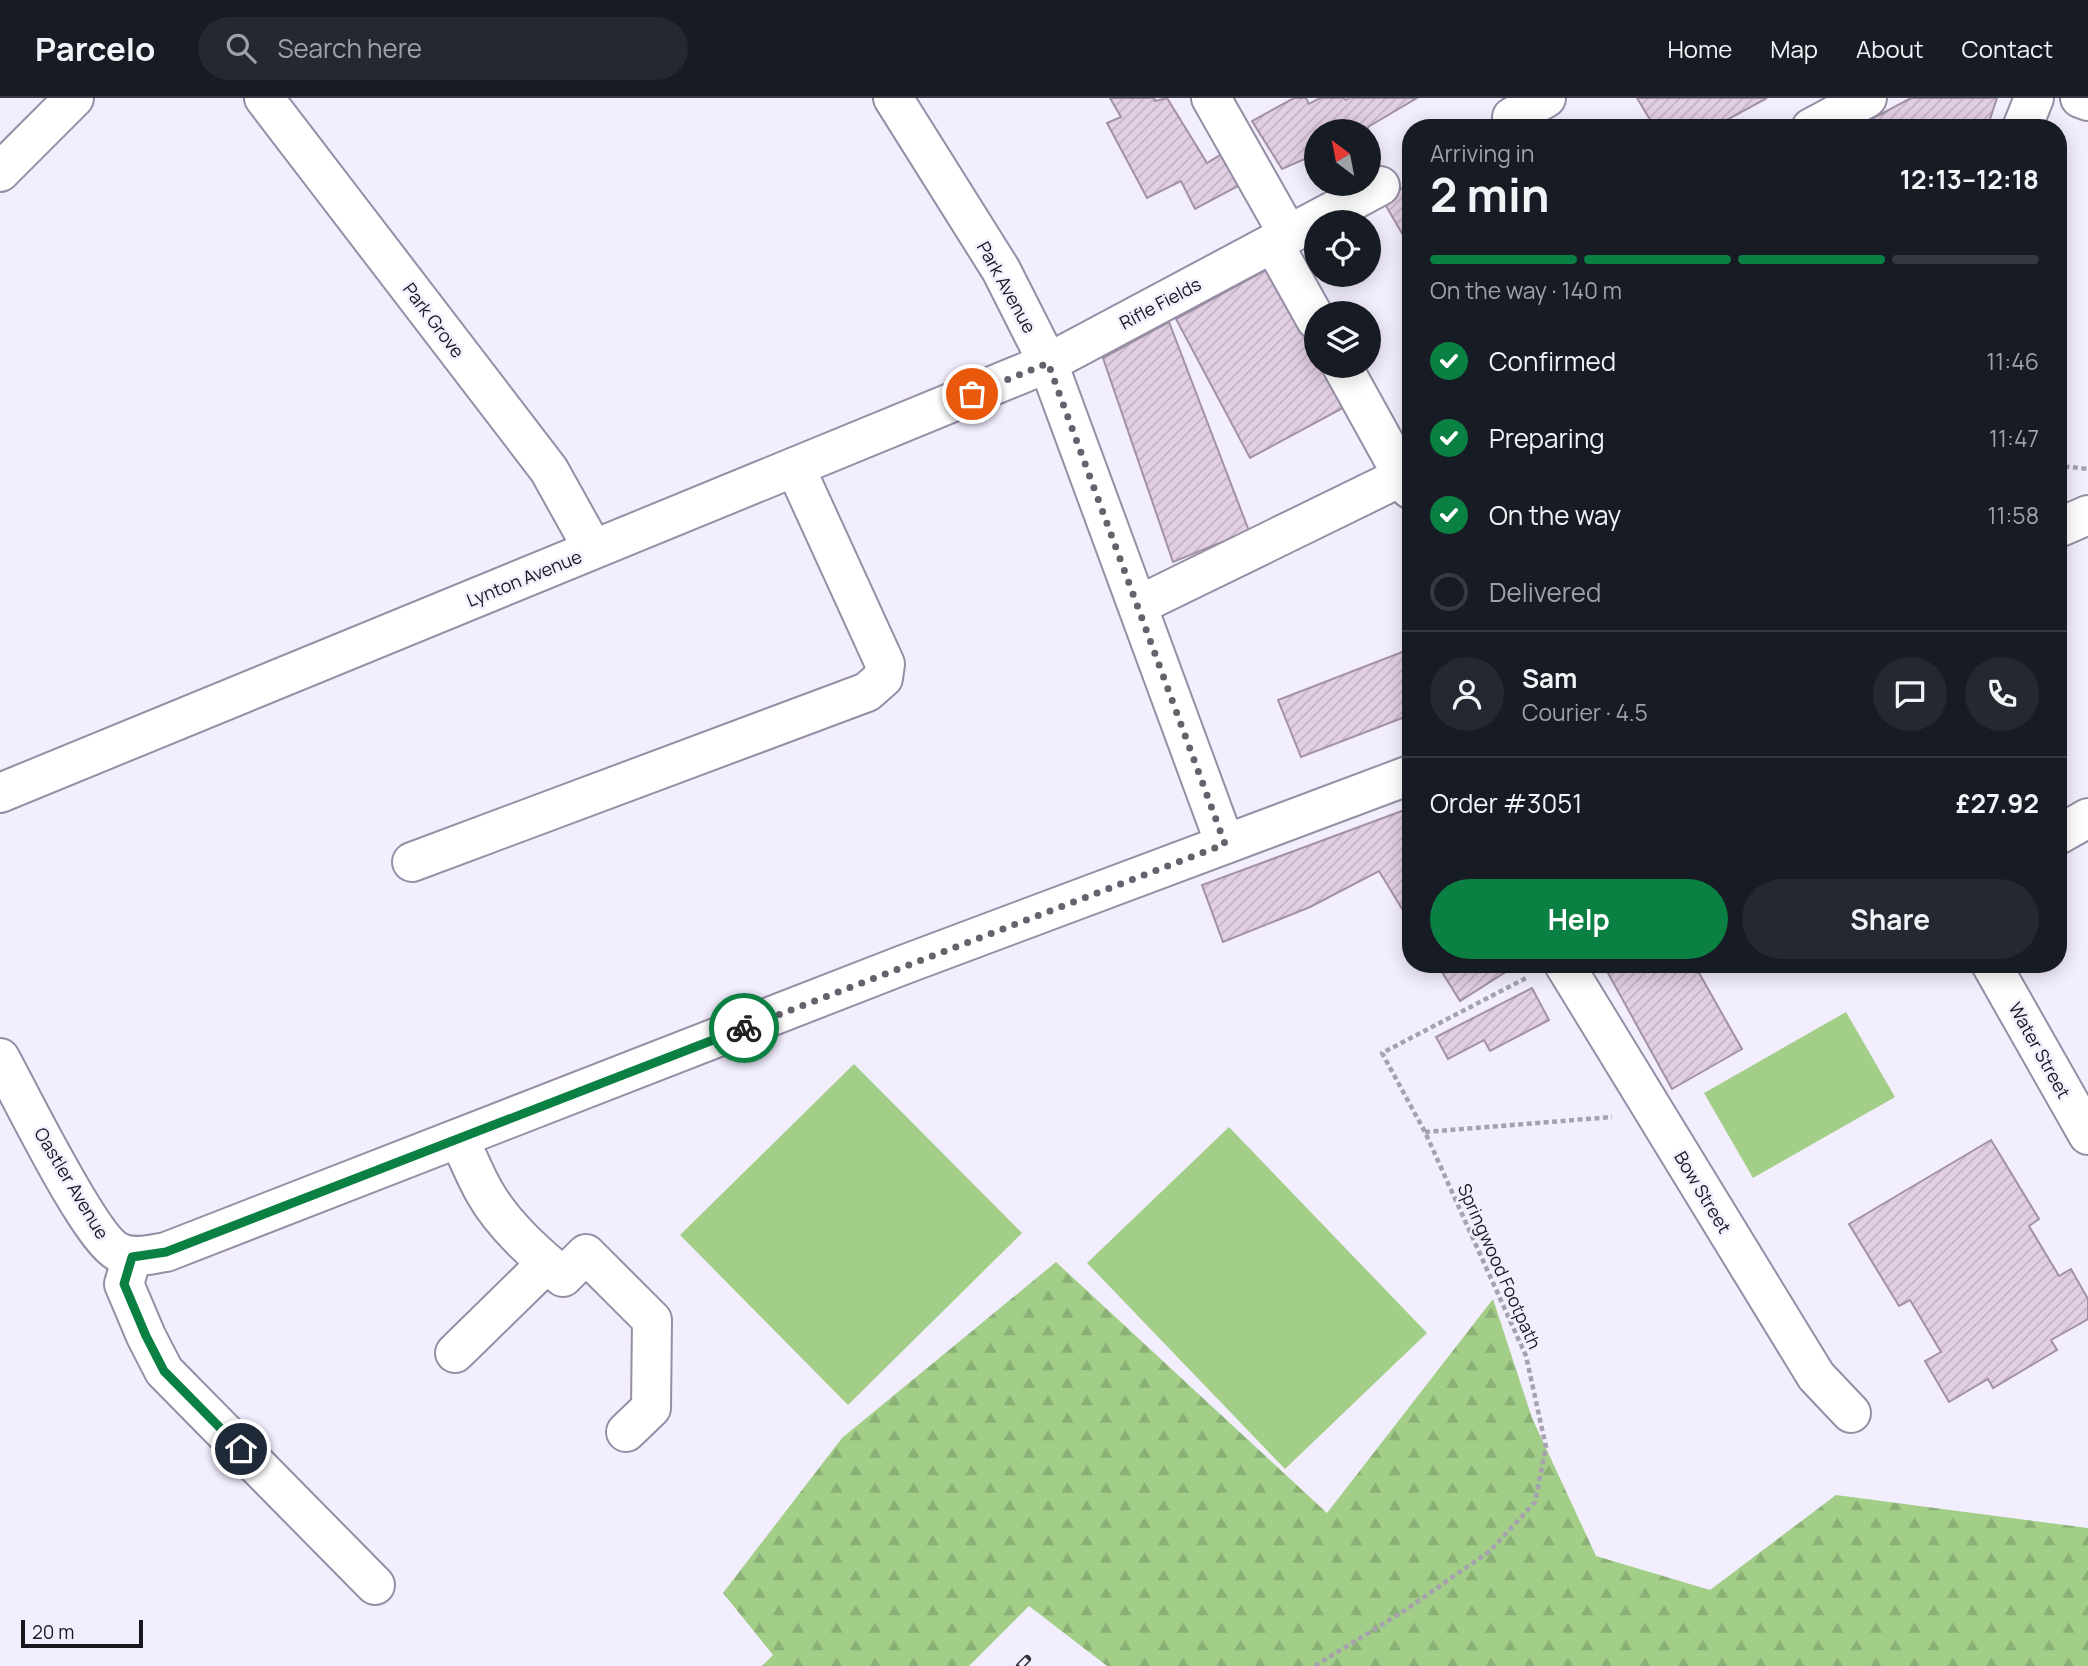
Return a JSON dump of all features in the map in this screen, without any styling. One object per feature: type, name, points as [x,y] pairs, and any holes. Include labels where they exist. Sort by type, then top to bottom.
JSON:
[{"type":"street","points":[[0,172],[74,98]]},
{"type":"street","name":"Park Grove","points":[[264,98],[549,470],[593,549]]},
{"type":"street","name":"Park Avenue","points":[[893,98],[1001,270],[1048,363],[1225,844]]},
{"type":"street","points":[[1211,98],[1281,239],[1308,301]]},
{"type":"street","points":[[1510,114],[1546,98]]},
{"type":"street","points":[[1828,119],[1867,98]]},
{"type":"street","points":[[2026,119],[2034,98]]},
{"type":"street","points":[[2080,98],[2088,101]]},
{"type":"street","name":"Rifle Fields","points":[[1048,363],[1361,196]]},
{"type":"street","name":"Lynton Avenue","points":[[0,793],[1048,363]]},
{"type":"street","points":[[1349,378],[1402,473]]},
{"type":"street","points":[[412,862],[867,692],[883,678],[885,664],[795,467]]},
{"type":"street","points":[[1139,606],[1402,484]]},
{"type":"street","points":[[2067,524],[2088,516]]},
{"type":"street","points":[[375,1585],[164,1371],[124,1284],[132,1257],[166,1252],[903,965],[1402,778]]},
{"type":"street","points":[[2067,830],[2088,818]]},
{"type":"street","name":"Bow Street","points":[[1556,973],[1656,1114],[1816,1376],[1852,1413]]},
{"type":"street","name":"Water Street","points":[[1996,973],[2088,1135]]},
{"type":"street","name":"Oastler Avenue","points":[[0,1058],[68,1183],[102,1238],[117,1252],[132,1257]]},
{"type":"street","points":[[459,1139],[485,1194],[506,1222],[547,1263],[563,1277],[586,1254],[652,1320],[651,1408],[626,1432]]},
{"type":"street","points":[[454,1353],[547,1263]]},
{"type":"path","points":[[2067,467],[2088,469]]},
{"type":"path","name":"Springwood Footpath","points":[[1315,1666],[1404,1611],[1490,1551],[1535,1502],[1546,1447],[1526,1356],[1425,1132],[1382,1053],[1540,973]]},
{"type":"path","points":[[1425,1132],[1656,1114]]},
{"type":"green space","points":[[1846,1012],[1895,1097],[1753,1178],[1704,1093]]},
{"type":"green space","points":[[854,1064],[1022,1233],[848,1405],[680,1235]]},
{"type":"green space","points":[[1229,1127],[1427,1333],[1285,1469],[1087,1263]]},
{"type":"green space","points":[[1056,1262],[1327,1513],[1493,1299],[1532,1418],[1596,1556],[1710,1590],[1836,1495],[2088,1528],[2088,1666],[1107,1666],[1029,1606],[969,1666],[762,1666],[773,1655],[723,1593],[842,1438]]},
{"type":"building","points":[[1110,98],[1154,98],[1155,101],[1167,98],[1207,163],[1233,147],[1251,179],[1195,209],[1181,181],[1147,198],[1107,123],[1121,117]]},
{"type":"building","points":[[1294,98],[1306,98],[1309,104],[1320,98],[1417,98],[1381,119],[1304,119],[1304,159],[1282,169],[1252,121]]},
{"type":"building","points":[[1637,98],[1767,98],[1728,119],[1650,119]]},
{"type":"building","points":[[1911,98],[1997,98],[1990,119],[1872,119]]},
{"type":"building","points":[[1402,188],[1402,233],[1382,199]]},
{"type":"building","points":[[1275,265],[1304,317],[1304,378],[1338,378],[1352,403],[1250,458],[1176,319]]},
{"type":"building","points":[[1169,322],[1249,531],[1173,562],[1103,358]]},
{"type":"building","points":[[1402,652],[1402,718],[1301,757],[1278,700]]},
{"type":"building","points":[[1402,811],[1402,909],[1379,871],[1310,907],[1223,942],[1202,885]]},
{"type":"building","points":[[1443,973],[1504,973],[1460,1001]]},
{"type":"building","points":[[1608,973],[1699,973],[1742,1049],[1672,1089]]},
{"type":"building","points":[[1532,988],[1549,1020],[1490,1051],[1484,1040],[1448,1059],[1436,1037]]},
{"type":"building","points":[[1991,1140],[2039,1219],[2029,1226],[2059,1276],[2071,1269],[2088,1299],[2088,1319],[2051,1340],[2057,1350],[1993,1388],[1988,1379],[1949,1402],[1925,1361],[1941,1352],[1910,1300],[1899,1306],[1849,1224]]},
{"type":"railway","points":[[1020,1666],[1027,1659]]},
{"type":"way so far","points":[[744,1028],[1225,844],[1048,363],[972,394]]},
{"type":"route","points":[[241,1449],[164,1371],[124,1284],[132,1257],[166,1252],[744,1028]]}]
